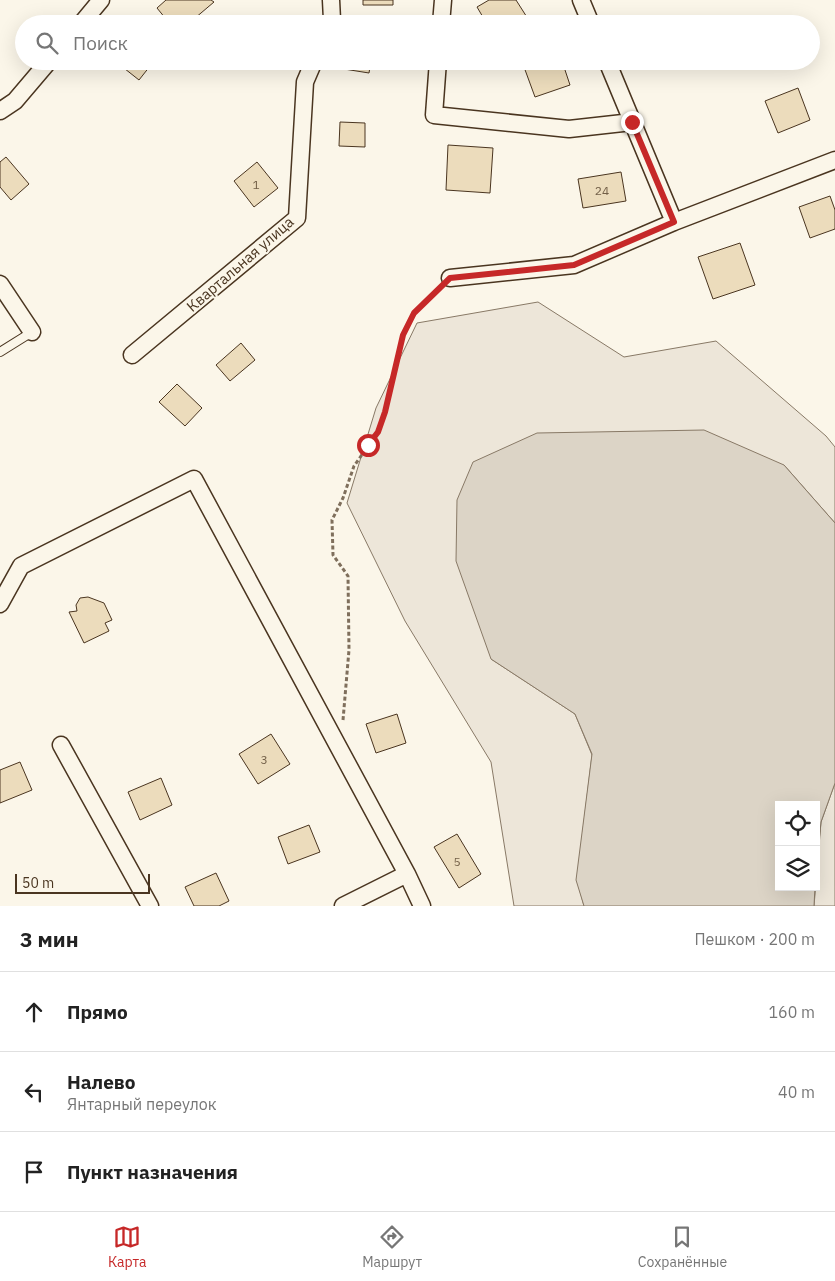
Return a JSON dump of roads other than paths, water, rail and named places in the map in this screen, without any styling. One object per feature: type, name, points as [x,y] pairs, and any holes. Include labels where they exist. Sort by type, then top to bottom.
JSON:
[{"type":"street","points":[[88,15],[101,0]]},
{"type":"street","points":[[331,0],[332,15]]},
{"type":"street","points":[[442,15],[443,0]]},
{"type":"street","points":[[581,0],[587,15]]},
{"type":"street","points":[[0,111],[14,102],[41,70]]},
{"type":"street","name":"Квартальная улица","points":[[132,355],[297,218],[305,82],[310,70]]},
{"type":"street","points":[[437,70],[434,115],[569,129],[632,122]]},
{"type":"street","points":[[611,70],[674,222]]},
{"type":"street","points":[[450,278],[574,265],[674,222],[835,160]]},
{"type":"street","points":[[0,284],[32,332]]},
{"type":"street","points":[[0,604],[21,566],[194,479],[407,874],[422,906]]},
{"type":"street","points":[[61,745],[150,906]]},
{"type":"street","points":[[343,906],[407,874]]},
{"type":"lane","points":[[0,352],[32,332]]}]
